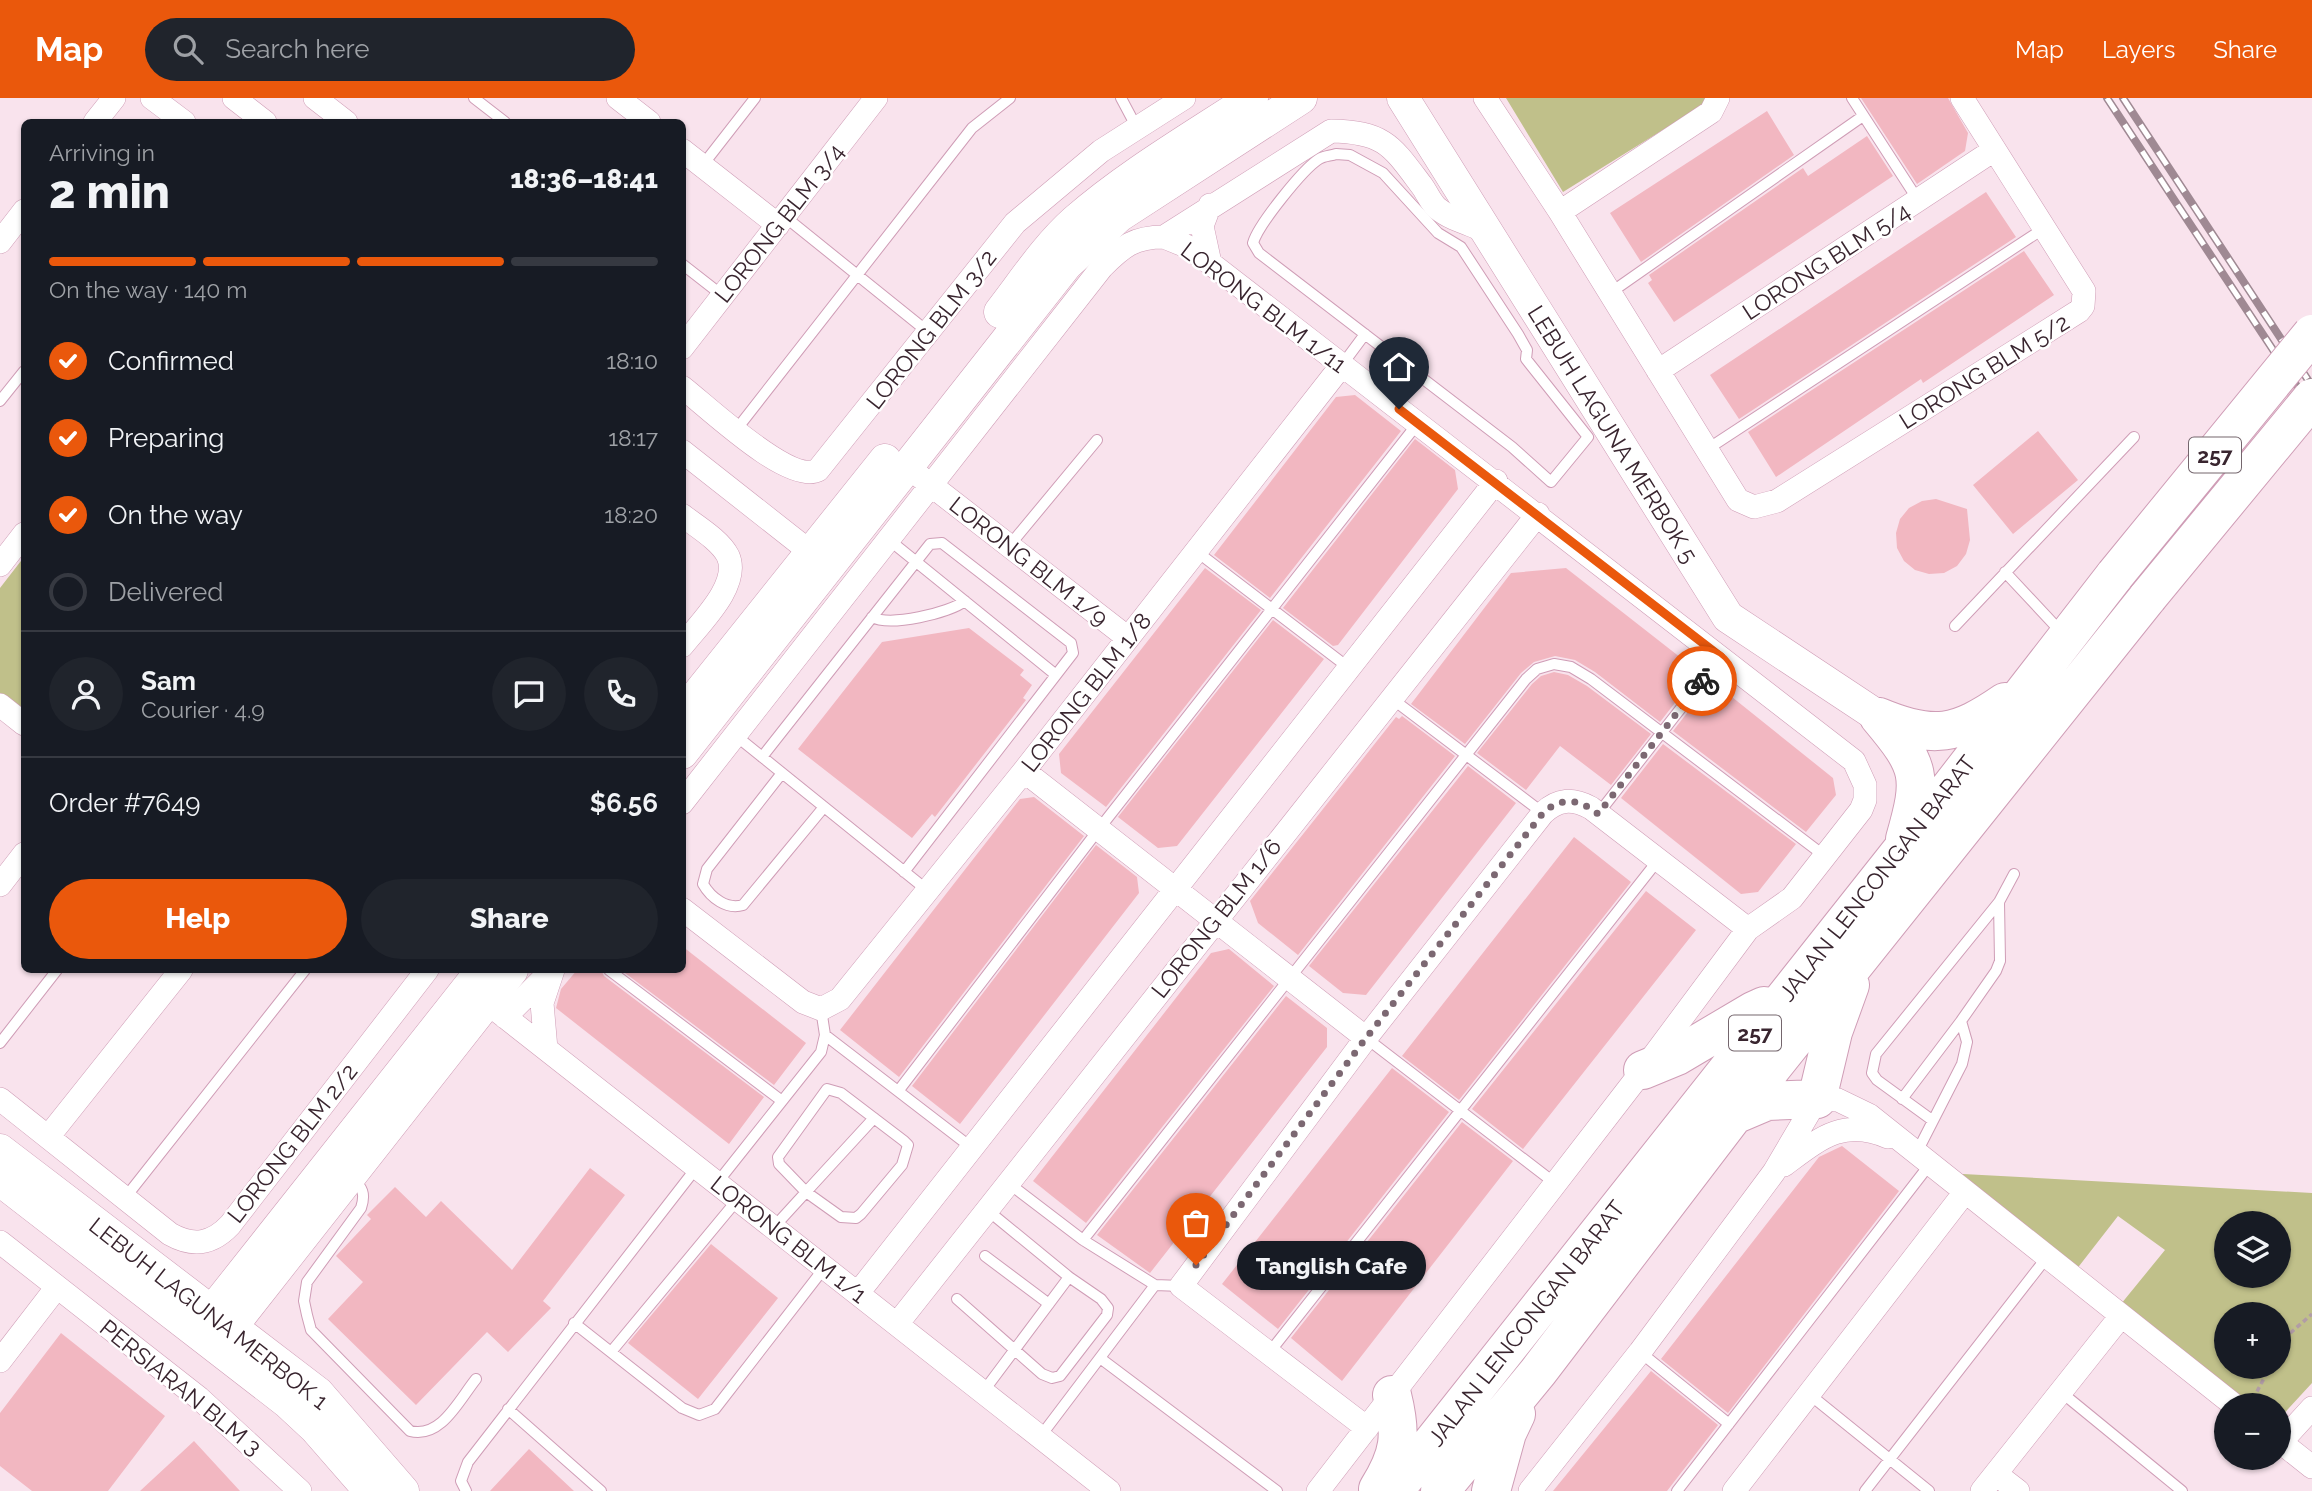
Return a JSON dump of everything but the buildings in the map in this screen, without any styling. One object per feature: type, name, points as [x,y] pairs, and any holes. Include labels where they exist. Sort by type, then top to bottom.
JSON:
[{"type":"highway","name":"JALAN LENCONGAN BARAT","points":[[1394,1491],[1901,851],[2115,575],[2312,334]]},
{"type":"highway","name":"JALAN LENCONGAN BARAT","points":[[1440,1491],[1538,1371],[1734,1115],[2148,597],[2312,398]]},
{"type":"highway","points":[[1879,717],[1911,730],[1956,731],[1975,723],[2030,684]]},
{"type":"highway","points":[[1879,717],[1905,749],[1917,779],[1914,805],[1901,851]]},
{"type":"highway","points":[[1734,1115],[1767,1101],[1817,1099],[1845,996],[1868,948]]},
{"type":"highway","points":[[1643,1070],[1677,1056],[1753,1011],[1764,1006],[1774,1008]]},
{"type":"highway","points":[[1491,1491],[1507,1433],[1538,1371]]},
{"type":"highway","points":[[1377,1491],[1395,1460],[1399,1437],[1392,1395]]},
{"type":"street","points":[[97,119],[114,98]]},
{"type":"street","points":[[152,98],[180,119]]},
{"type":"street","points":[[234,98],[261,119]]},
{"type":"street","points":[[315,98],[342,119]]},
{"type":"street","name":"LORONG BLM 3/4","points":[[686,343],[876,98]]},
{"type":"street","name":"LORONG BLM 3/2","points":[[686,390],[791,470],[811,474],[818,470],[1015,223],[1081,166],[1184,98]]},
{"type":"street","points":[[686,798],[888,539],[909,468],[1045,253],[1074,222],[1123,184],[1252,98]]},
{"type":"street","points":[[909,468],[1041,294],[1091,240],[1119,216],[1301,98]]},
{"type":"street","name":"LEBUH LAGUNA MERBOK 5","points":[[1403,98],[1728,617],[1879,717]]},
{"type":"street","points":[[1485,98],[1611,293],[1706,450]]},
{"type":"street","points":[[1560,212],[1711,112],[1718,98]]},
{"type":"street","name":"LORONG BLM 5/2","points":[[1706,450],[1738,500],[1745,505],[1763,506],[1777,501],[2083,306],[2084,291],[1962,98]]},
{"type":"street","points":[[686,709],[819,559],[1102,268],[1141,237],[1164,237],[1210,205],[1331,131],[1357,131],[1380,138],[1397,153],[1435,206],[1449,216],[1486,231]]},
{"type":"street","name":"LORONG BLM 5/4","points":[[1658,372],[1994,150]]},
{"type":"street","points":[[686,153],[781,221]]},
{"type":"street","points":[[1209,263],[1202,226],[1210,205]]},
{"type":"street","points":[[0,242],[21,215]]},
{"type":"street","name":"LORONG BLM 1/11","points":[[1164,237],[1186,246],[1209,263],[1496,481],[1854,761],[1860,771],[1865,800],[1861,810],[1826,857],[1792,898],[1748,929],[1556,1184],[1318,1491]]},
{"type":"street","name":"LORONG BLM 1/8","points":[[821,1009],[840,999],[1024,771],[1342,365]]},
{"type":"street","points":[[686,454],[819,559]]},
{"type":"street","name":"LORONG BLM 1/9","points":[[909,468],[1128,638]]},
{"type":"street","points":[[858,1293],[1496,481]]},
{"type":"street","name":"LORONG BLM 1/6","points":[[897,1324],[1214,919],[1538,514]]},
{"type":"street","points":[[686,519],[727,554],[731,567],[723,592],[686,641]]},
{"type":"street","points":[[686,747],[819,559]]},
{"type":"street","points":[[1024,771],[1366,1038]]},
{"type":"street","points":[[1367,1428],[1181,1286],[1366,1038],[1543,813],[1560,801],[1572,800],[1598,814],[1748,929]]},
{"type":"street","points":[[0,885],[21,858]]},
{"type":"street","points":[[686,912],[803,1002],[821,1009]]},
{"type":"street","points":[[48,1137],[179,973]]},
{"type":"street","name":"LORONG BLM 2/2","points":[[0,1099],[124,1199],[181,1240],[201,1243],[221,1235],[426,973]]},
{"type":"street","points":[[213,1330],[485,994],[509,973]]},
{"type":"street","points":[[213,1330],[351,1174],[485,994],[544,973]]},
{"type":"street","points":[[546,1049],[542,1003],[551,973]]},
{"type":"street","name":"LORONG BLM 1/1","points":[[485,994],[546,1049],[1109,1491]]},
{"type":"street","points":[[1530,1491],[1640,1352],[1774,1172],[1817,1099],[1838,1100],[1869,1115],[2219,1393]]},
{"type":"street","points":[[1774,1172],[1824,1136],[1848,1129],[1870,1129],[1919,1154]]},
{"type":"street","name":"LEBUH LAGUNA MERBOK 1","points":[[0,1150],[213,1330],[303,1416],[370,1491]]},
{"type":"street","name":"LEBUH LAGUNA MERBOK 1","points":[[0,1180],[213,1330],[318,1393],[403,1491]]},
{"type":"street","points":[[1734,1491],[1965,1192]]},
{"type":"street","name":"PERSIARAN BLM 3","points":[[0,1242],[208,1405],[300,1491]]},
{"type":"street","points":[[0,1361],[57,1287]]},
{"type":"street","points":[[2018,1491],[1989,1482],[2121,1316]]},
{"type":"street","points":[[2291,1430],[2312,1408]]},
{"type":"street","points":[[2291,1450],[2312,1467]]},
{"type":"lane","points":[[474,98],[501,119]]},
{"type":"lane","points":[[702,166],[755,98]]},
{"type":"lane","points":[[736,430],[972,128],[1010,98]]},
{"type":"lane","points":[[1121,98],[1137,128]]},
{"type":"lane","points":[[1852,98],[1918,200]]},
{"type":"lane","points":[[1611,293],[1863,116]]},
{"type":"lane","points":[[1336,154],[1350,155],[1383,173],[1438,233],[1461,247],[1477,267],[1518,334],[1527,350],[1526,359],[1588,437],[1551,482],[1511,447],[1365,334],[1259,253],[1253,243],[1266,220],[1311,167],[1321,158],[1336,154]]},
{"type":"lane","points":[[781,221],[856,274],[928,332]]},
{"type":"lane","points":[[1706,450],[2046,227]]},
{"type":"lane","points":[[686,267],[723,296]]},
{"type":"lane","points":[[1342,365],[1365,334]]},
{"type":"lane","points":[[0,401],[21,375]]},
{"type":"lane","points":[[899,1090],[1099,829],[1418,423]]},
{"type":"lane","points":[[1955,626],[2134,437]]},
{"type":"lane","points":[[1009,546],[1097,440]]},
{"type":"lane","points":[[888,539],[1056,674]]},
{"type":"lane","points":[[762,757],[930,544],[942,543],[1071,643],[1073,653],[904,872]]},
{"type":"lane","points":[[1196,551],[1349,668]]},
{"type":"lane","points":[[2005,572],[2066,638]]},
{"type":"lane","points":[[872,617],[883,621],[948,612],[965,601]]},
{"type":"lane","points":[[1598,814],[1721,657]]},
{"type":"lane","points":[[1083,1240],[1466,754],[1537,669],[1555,664],[1571,667],[1591,679],[1826,857]]},
{"type":"lane","points":[[1391,698],[1543,813]]},
{"type":"lane","points":[[735,735],[927,890]]},
{"type":"lane","points":[[782,773],[707,869],[703,884],[714,898],[728,906],[743,905],[824,807]]},
{"type":"lane","points":[[1269,1353],[1659,859]]},
{"type":"lane","points":[[1932,1120],[1872,1073],[1876,1054],[1999,902],[2014,874]]},
{"type":"lane","points":[[1902,1099],[1996,971],[2000,961],[1999,902]]},
{"type":"lane","points":[[0,1043],[55,973]]},
{"type":"lane","points":[[124,1199],[303,973]]},
{"type":"lane","points":[[613,973],[782,1101]]},
{"type":"lane","points":[[717,1183],[821,1052],[825,1035],[821,1009]]},
{"type":"lane","points":[[1677,1491],[1729,1424],[1919,1154],[1932,1120],[1966,1052],[1967,1042],[1961,1021]]},
{"type":"lane","points":[[825,1035],[972,1148]]},
{"type":"lane","points":[[1366,1038],[1556,1184]]},
{"type":"lane","points":[[827,1089],[841,1093],[904,1141],[908,1152],[902,1165],[856,1218],[841,1217],[806,1192],[779,1164],[778,1157],[827,1089]]},
{"type":"lane","points":[[774,1227],[874,1118]]},
{"type":"lane","points":[[466,1491],[461,1481],[468,1462],[574,1322],[697,1167]]},
{"type":"lane","points":[[351,1174],[362,1188],[364,1198],[360,1208],[307,1282],[304,1301],[311,1330],[410,1431],[420,1434],[435,1430],[476,1379]]},
{"type":"lane","points":[[1007,1182],[1083,1240],[1155,1285],[1181,1286]]},
{"type":"lane","points":[[611,1352],[738,1199]]},
{"type":"lane","points":[[957,1299],[1042,1374],[1052,1378],[1060,1376],[1107,1315],[1108,1308],[1101,1299],[1069,1277],[986,1209]]},
{"type":"lane","points":[[985,1256],[1049,1304]]},
{"type":"lane","points":[[1865,1491],[2047,1257]]},
{"type":"lane","points":[[574,1322],[682,1408],[699,1415],[715,1409],[825,1267]]},
{"type":"lane","points":[[983,1392],[1069,1277]]},
{"type":"lane","points":[[1040,1437],[1155,1285]]},
{"type":"lane","points":[[1640,1352],[1729,1424]]},
{"type":"lane","points":[[1100,1358],[1277,1491]]},
{"type":"lane","points":[[2061,1392],[2182,1491]]},
{"type":"lane","points":[[1809,1394],[1929,1491]]},
{"type":"lane","points":[[508,1409],[601,1491]]},
{"type":"path","points":[[2291,1332],[2312,1314]]},
{"type":"green space","points":[[1506,98],[1710,98],[1711,100],[1563,192]]},
{"type":"green space","points":[[21,561],[21,711],[0,694],[0,588]]},
{"type":"green space","points":[[1963,1174],[2312,1193],[2312,1383],[2291,1406],[2291,1393],[2236,1393],[2218,1379],[2291,1379],[2291,1302],[2214,1302],[2214,1376],[2121,1304],[2165,1250],[2118,1216],[2076,1270],[1956,1177]]},
{"type":"railway","points":[[2107,98],[2312,409]]},
{"type":"railway","points":[[2123,98],[2312,386]]},
{"type":"way so far","points":[[1196,1265],[1366,1038],[1543,813],[1551,805],[1572,800],[1598,814],[1702,681]]},
{"type":"place","name":"Tanglish Cafe","points":[[1196,1265]]},
{"type":"route","points":[[1399,409],[1496,481],[1721,657],[1702,681]]}]
